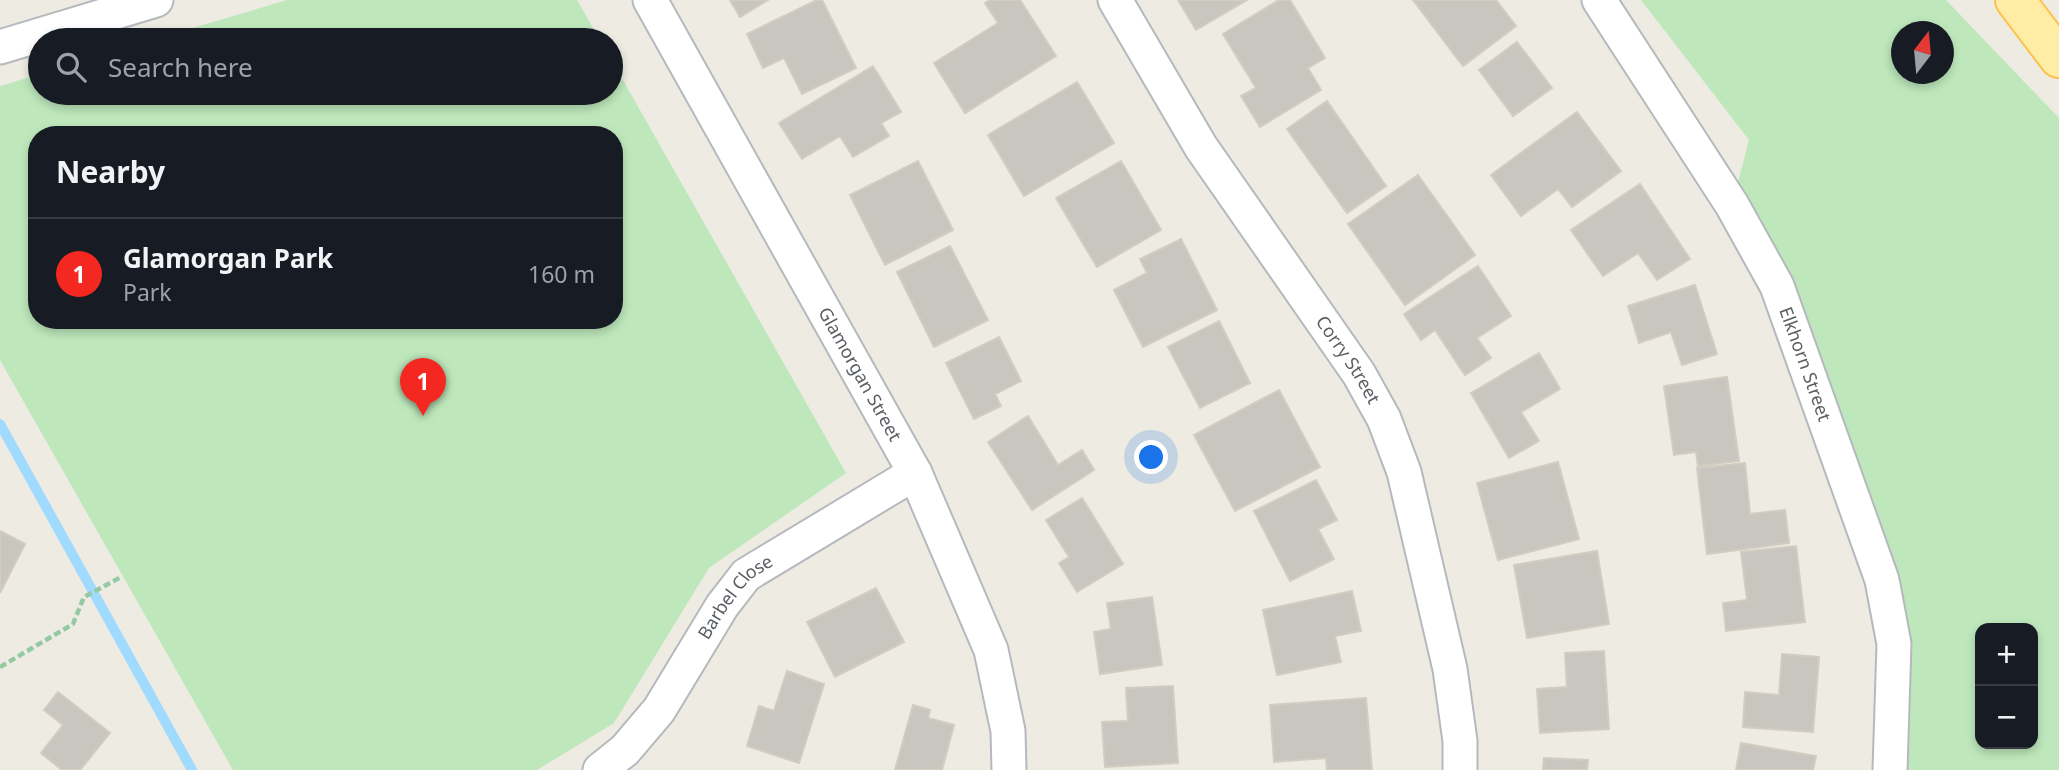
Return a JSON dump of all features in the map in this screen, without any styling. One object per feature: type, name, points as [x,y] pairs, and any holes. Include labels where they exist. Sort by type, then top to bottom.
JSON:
[{"type":"main road","points":[[2015,0],[2059,58]]},
{"type":"street","points":[[63,28],[156,0]]},
{"type":"street","name":"Glamorgan Street","points":[[650,0],[915,473],[991,650],[1008,731],[1009,770]]},
{"type":"street","name":"Corry Street","points":[[1115,0],[1194,137],[1359,374],[1384,419],[1404,472],[1450,669],[1460,741],[1460,770]]},
{"type":"street","name":"Elkhorn Street","points":[[1599,0],[1732,205],[1777,286],[1882,580],[1894,644],[1890,770]]},
{"type":"street","points":[[0,47],[28,39]]},
{"type":"street","name":"Barbel Close","points":[[600,770],[625,750],[659,710],[722,606],[746,575],[915,473]]},
{"type":"path","points":[[0,667],[73,624],[83,597],[118,579]]},
{"type":"green space","points":[[287,0],[577,0],[593,28],[192,28]]},
{"type":"green space","points":[[1641,0],[1946,0],[2059,118],[2059,770],[1890,770],[1894,644],[1732,205],[1749,140]]},
{"type":"green space","points":[[28,78],[28,105],[623,105],[623,80],[846,473],[709,568],[614,723],[537,770],[233,770],[0,360],[0,86]]},
{"type":"building","points":[[730,0],[768,0],[740,17]]},
{"type":"building","points":[[822,0],[856,68],[802,94],[784,58],[763,68],[747,34]]},
{"type":"building","points":[[990,0],[1020,0],[1056,56],[965,113],[934,63],[998,23],[985,3]]},
{"type":"building","points":[[1178,0],[1247,0],[1196,30]]},
{"type":"building","points":[[1279,0],[1290,0],[1325,58],[1308,68],[1321,90],[1260,127],[1241,96],[1256,88],[1223,34]]},
{"type":"building","points":[[1413,0],[1496,0],[1516,26],[1463,66]]},
{"type":"building","points":[[1517,42],[1552,88],[1513,116],[1479,70]]},
{"type":"building","points":[[873,66],[901,112],[881,123],[889,136],[853,157],[840,136],[802,159],[779,123]]},
{"type":"building","points":[[1077,82],[1114,143],[1024,196],[988,135]]},
{"type":"building","points":[[1327,101],[1386,186],[1347,213],[1287,129]]},
{"type":"building","points":[[1577,112],[1621,171],[1572,207],[1558,189],[1521,216],[1491,175]]},
{"type":"building","points":[[918,161],[953,230],[885,265],[850,195]]},
{"type":"building","points":[[1121,161],[1161,230],[1097,267],[1056,198]]},
{"type":"building","points":[[1418,175],[1475,255],[1405,305],[1348,224]]},
{"type":"building","points":[[1640,184],[1690,259],[1657,280],[1638,253],[1603,276],[1571,230]]},
{"type":"building","points":[[1181,239],[1217,310],[1143,347],[1114,290],[1147,273],[1140,259]]},
{"type":"building","points":[[950,246],[988,320],[934,347],[897,272]]},
{"type":"building","points":[[1478,266],[1511,316],[1477,338],[1491,358],[1465,375],[1435,330],[1421,340],[1404,314]]},
{"type":"building","points":[[1695,285],[1717,354],[1682,365],[1671,332],[1639,343],[1628,306]]},
{"type":"building","points":[[1219,321],[1250,383],[1200,408],[1168,347]]},
{"type":"building","points":[[999,337],[1021,381],[995,394],[1001,406],[974,419],[946,363]]},
{"type":"building","points":[[1539,353],[1560,389],[1521,412],[1539,441],[1509,458],[1471,393]]},
{"type":"building","points":[[1727,377],[1739,461],[1698,466],[1696,452],[1674,455],[1664,386]]},
{"type":"building","points":[[1279,390],[1320,467],[1235,511],[1194,435]]},
{"type":"building","points":[[1028,416],[1058,465],[1082,450],[1094,470],[1032,510],[988,442]]},
{"type":"building","points":[[1558,462],[1579,539],[1498,560],[1477,483]]},
{"type":"building","points":[[1745,463],[1750,514],[1785,510],[1789,543],[1707,554],[1697,468]]},
{"type":"building","points":[[1316,480],[1337,520],[1318,529],[1334,559],[1290,581],[1254,511]]},
{"type":"building","points":[[1082,498],[1123,564],[1077,592],[1059,563],[1069,557],[1046,520]]},
{"type":"building","points":[[0,531],[25,544],[0,593]]},
{"type":"building","points":[[1796,546],[1805,622],[1726,631],[1723,603],[1747,600],[1741,552]]},
{"type":"building","points":[[1597,551],[1609,624],[1527,638],[1514,565]]},
{"type":"building","points":[[876,588],[904,642],[835,677],[807,622]]},
{"type":"building","points":[[1352,591],[1361,631],[1335,636],[1341,662],[1277,675],[1263,610]]},
{"type":"building","points":[[1152,597],[1162,665],[1100,674],[1094,632],[1111,629],[1107,603]]},
{"type":"building","points":[[1604,651],[1609,729],[1540,733],[1537,689],[1567,687],[1565,653]]},
{"type":"building","points":[[1782,654],[1819,657],[1813,732],[1743,727],[1745,692],[1779,695]]},
{"type":"building","points":[[787,671],[824,684],[799,763],[747,746],[759,706],[774,711]]},
{"type":"building","points":[[1173,686],[1178,763],[1105,767],[1102,722],[1128,721],[1126,688]]},
{"type":"building","points":[[58,692],[110,733],[80,770],[62,770],[41,753],[63,725],[44,710]]},
{"type":"building","points":[[1366,698],[1372,770],[1327,770],[1326,758],[1274,762],[1270,705]]},
{"type":"building","points":[[913,705],[930,710],[928,718],[954,725],[942,770],[895,770]]},
{"type":"building","points":[[1741,743],[1816,756],[1813,770],[1736,770]]},
{"type":"building","points":[[1544,758],[1588,760],[1587,770],[1543,770]]},
{"type":"waterway","points":[[0,424],[192,770]]},
{"type":"place","name":"Glamorgan Park","points":[[423,416]]}]
